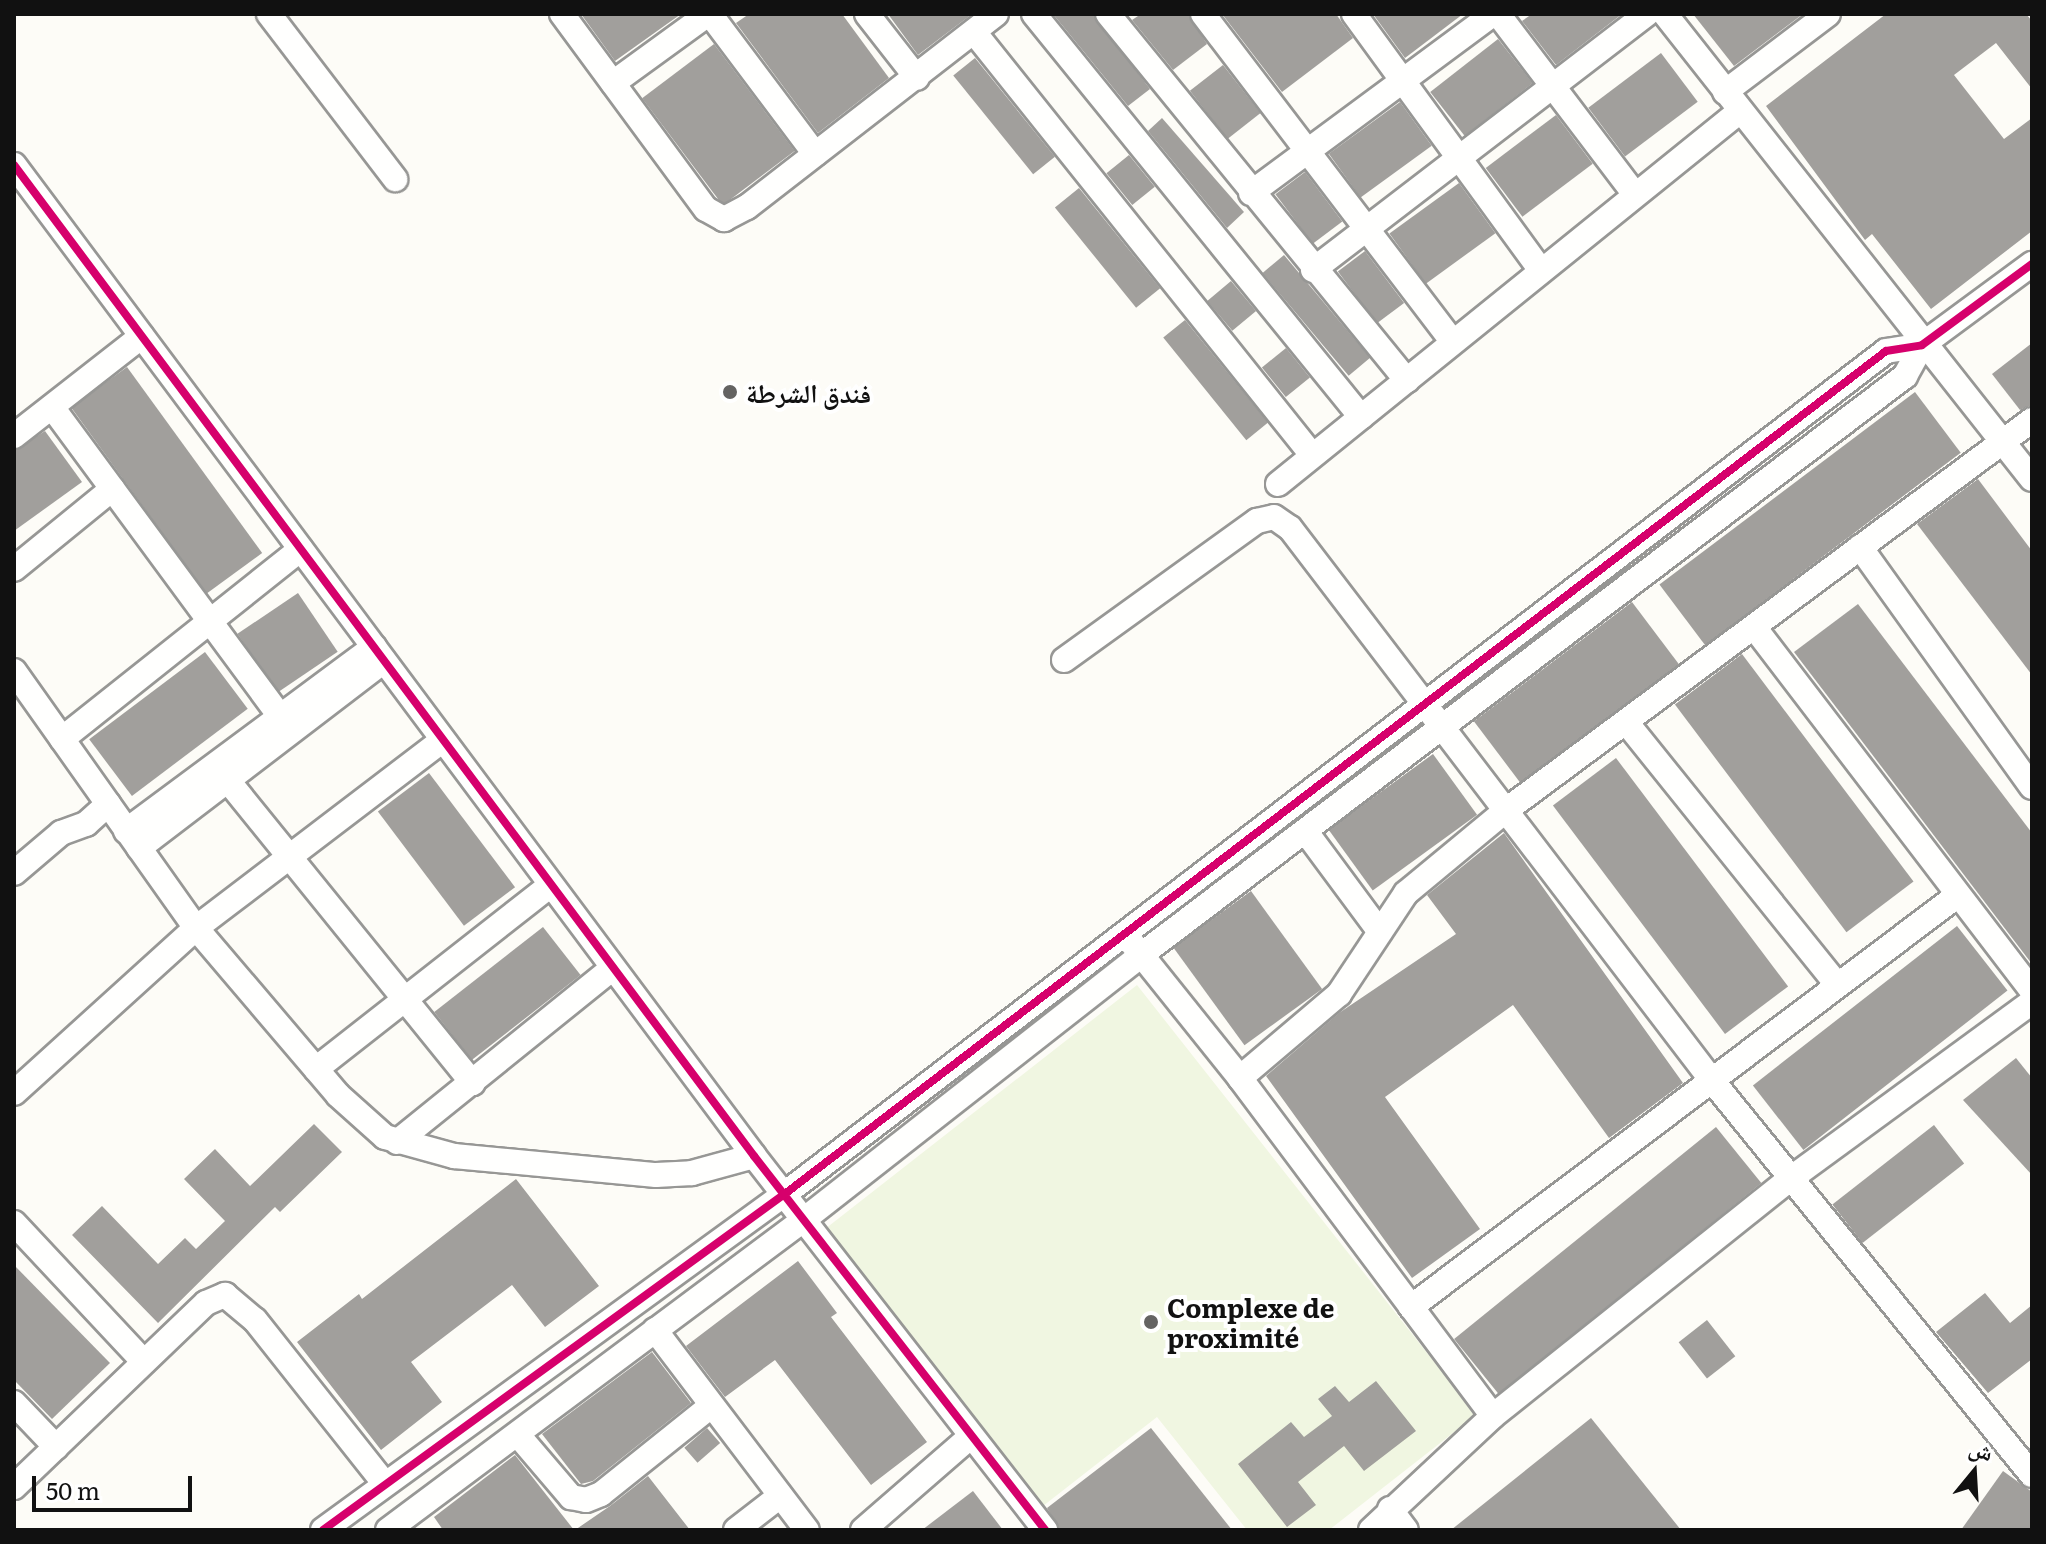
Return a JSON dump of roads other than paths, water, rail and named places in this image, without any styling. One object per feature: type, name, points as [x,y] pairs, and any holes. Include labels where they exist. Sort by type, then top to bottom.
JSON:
[{"type":"street","points":[[269,14],[395,179]]},
{"type":"street","points":[[562,14],[717,219],[747,207],[996,14]]},
{"type":"street","points":[[613,83],[709,14],[815,154]]},
{"type":"street","points":[[867,14],[917,78]]},
{"type":"street","points":[[1034,14],[1361,417]]},
{"type":"street","points":[[1203,14],[1453,342]]},
{"type":"street","points":[[1354,14],[1541,270]]},
{"type":"street","points":[[1251,193],[1496,14],[1634,193]]},
{"type":"street","points":[[1313,270],[1367,226],[1555,88],[1647,14]]},
{"type":"street","points":[[1665,14],[1922,345],[2032,479]]},
{"type":"street","points":[[1278,484],[1634,193],[1828,14]]},
{"type":"street","points":[[1117,17],[1251,193],[1407,380]]},
{"type":"street","points":[[974,32],[1312,455]]},
{"type":"street","points":[[14,165],[754,1156],[806,1218],[1045,1530]]},
{"type":"street","points":[[404,1525],[655,1330],[806,1218],[1141,955],[1905,376],[1922,345],[2032,264]]},
{"type":"street","points":[[14,436],[142,336]]},
{"type":"street","points":[[323,1530],[786,1193],[1123,931],[1886,351],[1922,345]]},
{"type":"street","points":[[52,407],[281,718]]},
{"type":"street","points":[[1240,1078],[1339,994],[1406,893],[1505,811],[2032,420]]},
{"type":"street","points":[[14,569],[112,489]]},
{"type":"street","points":[[1064,660],[1268,517],[1290,528],[1710,1078],[2032,1475]]},
{"type":"street","points":[[1860,547],[2032,787]]},
{"type":"street","points":[[62,739],[208,619],[301,549]]},
{"type":"street","points":[[1754,627],[2032,991]]},
{"type":"street","points":[[222,773],[281,718],[379,654]]},
{"type":"street","points":[[133,839],[379,654]]},
{"type":"street","points":[[14,671],[196,928],[364,1122],[397,1142],[454,1156],[656,1175],[692,1173],[754,1156]]},
{"type":"street","points":[[1626,722],[1836,983]]},
{"type":"street","points":[[14,1093],[196,928],[443,740]]},
{"type":"street","points":[[222,773],[292,855],[404,1002],[473,1083]]},
{"type":"street","points":[[14,873],[61,833],[86,824],[108,804]]},
{"type":"street","points":[[1306,832],[1380,932]]},
{"type":"street","points":[[316,1069],[551,885]]},
{"type":"street","points":[[1411,1307],[1836,983],[1958,895]]},
{"type":"street","points":[[1123,931],[1240,1078],[1493,1416]]},
{"type":"street","points":[[397,1142],[613,968]]},
{"type":"street","points":[[1371,1530],[1493,1416],[1790,1179],[2032,1002]]},
{"type":"street","points":[[14,1223],[144,1362]]},
{"type":"street","points":[[14,1487],[206,1303],[229,1297],[255,1320],[384,1483]]},
{"type":"street","points":[[655,1330],[807,1530]]},
{"type":"street","points":[[14,1403],[56,1447]]},
{"type":"street","points":[[518,1435],[571,1497],[586,1500],[601,1494],[711,1406]]},
{"type":"street","points":[[863,1530],[971,1436]]},
{"type":"street","points":[[736,1530],[780,1496]]},
{"type":"street","points":[[1390,1509],[1406,1530]]},
{"type":"place","name":"فندق الشرطة","points":[[730,392]]},
{"type":"place","name":"Complexe de proximité","points":[[1151,1322]]}]
